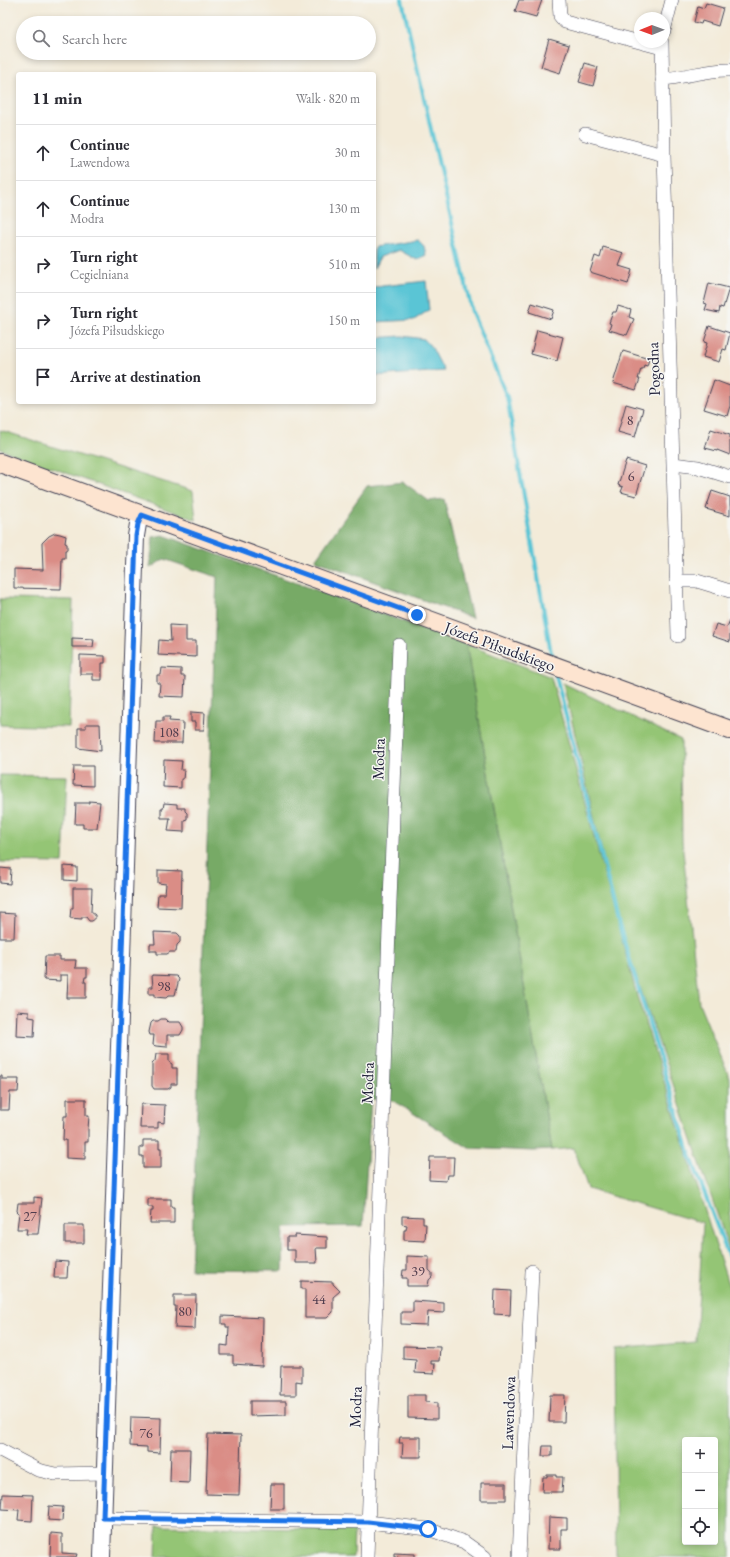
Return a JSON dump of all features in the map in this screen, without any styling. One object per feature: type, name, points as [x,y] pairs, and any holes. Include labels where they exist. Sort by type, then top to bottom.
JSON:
[{"type":"main road","name":"Józefa Piłsudskiego","points":[[0,463],[730,730]]},
{"type":"street","name":"Pogodna","points":[[559,0],[560,16],[565,22],[634,38]]},
{"type":"street","points":[[669,12],[672,0]]},
{"type":"street","name":"Pogodna","points":[[662,48],[678,636]]},
{"type":"street","points":[[662,79],[680,78],[713,70],[730,70]]},
{"type":"street","points":[[585,134],[664,155]]},
{"type":"street","points":[[673,464],[698,467],[730,477]]},
{"type":"street","points":[[102,1557],[136,536],[138,524],[142,515]]},
{"type":"street","points":[[676,581],[697,581],[730,591]]},
{"type":"street","name":"Modra","points":[[367,1557],[399,645]]},
{"type":"street","name":"Lawendowa","points":[[519,1557],[532,1271]]},
{"type":"street","points":[[0,1450],[38,1470],[55,1474],[105,1473]]},
{"type":"street","points":[[103,1518],[368,1522],[428,1529],[464,1542],[485,1557]]},
{"type":"green space","points":[[0,430],[193,491],[196,520],[0,449]]},
{"type":"green space","points":[[403,482],[429,501],[444,499],[472,618],[315,560],[367,486]]},
{"type":"green space","points":[[163,535],[466,644],[552,1150],[533,1151],[469,1148],[392,1100],[371,1099],[363,1226],[284,1227],[283,1271],[191,1270],[217,577],[164,559],[150,568],[153,537]]},
{"type":"green space","points":[[0,599],[73,600],[69,727],[0,725]]},
{"type":"green space","points":[[466,644],[551,677],[637,996],[730,1290],[730,1557],[616,1557],[614,1349],[696,1342],[703,1223],[588,1189],[574,1148],[552,1150]]},
{"type":"green space","points":[[563,683],[681,740],[682,841],[699,1003],[730,1079],[730,1252],[619,925]]},
{"type":"green space","points":[[0,775],[67,776],[63,863],[0,862]]},
{"type":"green space","points":[[157,1526],[354,1530],[353,1557],[156,1557]]},
{"type":"water","points":[[418,240],[424,246],[426,255],[417,260],[399,250],[380,257],[376,264],[376,247]]},
{"type":"water","points":[[426,281],[429,310],[414,320],[376,322],[376,287]]},
{"type":"water","points":[[402,336],[424,339],[432,348],[444,371],[376,376],[376,338]]},
{"type":"building","points":[[519,0],[542,0],[536,17],[515,11]]},
{"type":"building","points":[[706,3],[723,8],[718,26],[702,21],[701,24],[694,22],[698,6],[704,8]]},
{"type":"building","points":[[549,39],[569,45],[560,73],[541,67]]},
{"type":"building","points":[[585,63],[598,67],[593,86],[579,82]]},
{"type":"building","points":[[603,247],[624,253],[619,266],[632,270],[628,284],[590,272],[595,256],[600,258]]},
{"type":"building","points":[[709,283],[729,288],[723,308],[720,307],[719,313],[705,310],[707,304],[704,303]]},
{"type":"building","points":[[532,303],[554,310],[551,319],[529,312]]},
{"type":"building","points":[[618,306],[631,310],[629,317],[634,319],[627,335],[609,330],[611,324],[609,323],[613,312],[616,312]]},
{"type":"building","points":[[709,326],[730,333],[726,350],[723,349],[719,362],[703,357],[707,343],[704,342]]},
{"type":"building","points":[[537,330],[563,337],[557,361],[531,354]]},
{"type":"building","points":[[623,351],[649,359],[647,366],[644,365],[643,369],[641,369],[638,379],[640,379],[636,390],[613,383]]},
{"type":"building","points":[[714,380],[730,386],[730,406],[727,416],[704,409]]},
{"type":"building","points":[[626,404],[643,409],[635,437],[618,432]]},
{"type":"building","points":[[711,429],[730,435],[730,455],[717,450],[705,448]]},
{"type":"building","points":[[626,460],[645,466],[636,496],[621,492],[623,487],[618,485]]},
{"type":"building","points":[[712,491],[730,497],[730,516],[706,509]]},
{"type":"building","points":[[55,533],[66,536],[65,543],[67,544],[65,558],[62,558],[61,589],[14,588],[14,569],[43,570],[42,543],[49,536]]},
{"type":"building","points":[[730,620],[730,642],[712,636],[716,624],[727,627]]},
{"type":"building","points":[[170,625],[186,626],[186,641],[196,641],[196,657],[158,655],[159,640],[171,641]]},
{"type":"building","points":[[72,638],[94,639],[93,647],[72,647]]},
{"type":"building","points":[[80,655],[105,656],[105,663],[102,663],[102,680],[93,680],[93,674],[80,674]]},
{"type":"building","points":[[162,668],[181,669],[181,676],[185,676],[184,697],[159,696],[160,683],[157,683],[157,675],[161,675]]},
{"type":"building","points":[[191,712],[205,713],[204,730],[195,730],[195,722],[191,722]]},
{"type":"building","points":[[163,717],[170,717],[169,721],[183,722],[182,743],[155,743],[156,721],[163,721]]},
{"type":"building","points":[[86,724],[100,724],[101,751],[78,748],[78,728],[86,728]]},
{"type":"building","points":[[164,760],[182,761],[181,770],[184,770],[183,779],[181,779],[181,788],[163,787]]},
{"type":"building","points":[[74,766],[93,766],[93,786],[73,785]]},
{"type":"building","points":[[89,801],[100,802],[97,828],[83,828],[83,824],[75,824],[76,803],[89,803]]},
{"type":"building","points":[[164,803],[177,804],[177,808],[185,808],[187,819],[184,820],[184,832],[168,831],[170,818],[161,818],[161,809],[163,809]]},
{"type":"building","points":[[64,866],[77,867],[77,881],[64,880]]},
{"type":"building","points":[[0,868],[11,869],[10,884],[0,883]]},
{"type":"building","points":[[158,870],[182,871],[181,908],[157,907],[158,894],[165,894],[166,884],[158,883]]},
{"type":"building","points":[[73,888],[92,888],[91,912],[95,915],[95,919],[92,921],[89,921],[86,917],[82,917],[82,919],[70,918],[71,908],[73,908]]},
{"type":"building","points":[[0,913],[15,914],[14,938],[0,938]]},
{"type":"building","points":[[154,932],[177,933],[180,936],[180,942],[177,945],[176,952],[157,954],[157,951],[150,951],[150,944],[155,944]]},
{"type":"building","points":[[45,956],[60,956],[60,960],[76,960],[75,968],[87,968],[87,977],[85,977],[84,982],[86,982],[86,998],[67,998],[68,975],[60,975],[60,981],[44,980]]},
{"type":"building","points":[[152,975],[176,976],[179,979],[175,995],[169,995],[166,998],[155,997],[155,994],[149,994],[149,987],[153,987]]},
{"type":"building","points":[[17,1011],[29,1012],[29,1017],[35,1018],[34,1037],[16,1036]]},
{"type":"building","points":[[165,1019],[168,1022],[180,1022],[183,1027],[180,1035],[167,1035],[167,1047],[153,1045],[154,1035],[150,1035],[149,1032],[151,1023]]},
{"type":"building","points":[[156,1054],[169,1054],[169,1062],[172,1064],[172,1068],[177,1068],[177,1084],[171,1084],[171,1087],[168,1089],[154,1089],[152,1086],[152,1064],[155,1061]]},
{"type":"building","points":[[0,1076],[2,1076],[2,1079],[19,1079],[18,1092],[10,1092],[9,1110],[0,1110]]},
{"type":"building","points":[[67,1099],[86,1099],[86,1116],[89,1116],[88,1142],[85,1142],[85,1159],[66,1158],[66,1140],[63,1140],[64,1116],[67,1116]]},
{"type":"building","points":[[141,1104],[165,1105],[164,1123],[158,1122],[158,1128],[140,1128]]},
{"type":"building","points":[[143,1140],[159,1140],[159,1148],[161,1148],[161,1168],[143,1168],[143,1156],[140,1156],[140,1147],[143,1147]]},
{"type":"building","points":[[430,1157],[454,1157],[453,1175],[447,1175],[446,1181],[429,1180]]},
{"type":"building","points":[[34,1197],[42,1198],[38,1234],[26,1234],[27,1229],[17,1229],[19,1213],[17,1211],[18,1203],[34,1203]]},
{"type":"building","points":[[148,1199],[171,1199],[171,1207],[174,1207],[174,1223],[150,1223],[151,1211],[153,1211],[153,1207],[148,1207]]},
{"type":"building","points":[[402,1216],[423,1217],[423,1224],[426,1224],[425,1241],[404,1240],[404,1230],[406,1230],[407,1225],[402,1224]]},
{"type":"building","points":[[65,1225],[84,1225],[84,1243],[65,1243]]},
{"type":"building","points":[[295,1235],[327,1237],[327,1248],[316,1248],[317,1263],[295,1263],[295,1250],[287,1250],[287,1237],[295,1237]]},
{"type":"building","points":[[407,1256],[429,1257],[429,1270],[432,1273],[432,1277],[429,1280],[428,1286],[407,1286],[407,1278],[402,1278],[403,1270],[407,1270]]},
{"type":"building","points":[[55,1261],[68,1262],[67,1278],[54,1278]]},
{"type":"building","points":[[301,1281],[333,1282],[333,1284],[340,1291],[333,1297],[333,1312],[327,1318],[305,1318],[305,1289],[301,1289]]},
{"type":"building","points":[[495,1290],[511,1291],[510,1315],[494,1314]]},
{"type":"building","points":[[174,1295],[196,1295],[195,1329],[175,1328],[176,1306],[174,1306]]},
{"type":"building","points":[[413,1301],[444,1303],[444,1313],[428,1312],[427,1325],[401,1324],[401,1312],[413,1312]]},
{"type":"building","points":[[222,1316],[263,1318],[262,1366],[233,1364],[233,1355],[221,1355],[221,1345],[228,1346],[229,1327],[226,1327],[226,1324],[222,1324]]},
{"type":"building","points":[[403,1346],[440,1347],[439,1361],[431,1361],[431,1364],[435,1364],[434,1374],[415,1373],[416,1360],[403,1359]]},
{"type":"building","points":[[281,1366],[302,1366],[302,1382],[296,1381],[296,1395],[280,1395]]},
{"type":"building","points":[[408,1395],[425,1395],[425,1402],[437,1403],[437,1419],[408,1418]]},
{"type":"building","points":[[550,1395],[565,1395],[564,1422],[549,1422]]},
{"type":"building","points":[[250,1401],[286,1401],[286,1415],[250,1416]]},
{"type":"building","points":[[131,1417],[161,1418],[160,1453],[147,1452],[147,1447],[130,1446]]},
{"type":"building","points":[[208,1434],[241,1435],[239,1495],[206,1494]]},
{"type":"building","points":[[400,1437],[421,1437],[421,1457],[402,1457],[403,1443],[399,1443]]},
{"type":"building","points":[[543,1446],[552,1446],[552,1456],[542,1456]]},
{"type":"building","points":[[171,1449],[190,1449],[189,1483],[170,1482]]},
{"type":"building","points":[[547,1475],[563,1477],[562,1492],[542,1492],[543,1477],[547,1477]]},
{"type":"building","points":[[481,1483],[506,1483],[506,1500],[481,1500]]},
{"type":"building","points":[[271,1484],[284,1484],[284,1509],[270,1509]]},
{"type":"building","points":[[3,1494],[33,1495],[32,1521],[18,1520],[19,1510],[2,1509]]},
{"type":"building","points":[[49,1506],[63,1507],[62,1521],[48,1520]]},
{"type":"building","points":[[549,1517],[567,1518],[567,1529],[561,1529],[561,1549],[548,1549]]},
{"type":"building","points":[[51,1533],[62,1534],[62,1553],[77,1554],[76,1557],[50,1557]]},
{"type":"building","points":[[394,1553],[415,1554],[415,1557],[394,1557]]},
{"type":"waterway","points":[[402,0],[472,312],[507,397],[551,653]]},
{"type":"waterway","points":[[556,676],[619,925],[690,1155],[730,1260]]},
{"type":"route","points":[[417,615],[142,515],[138,524],[136,536],[103,1518],[368,1522],[428,1529]]}]
